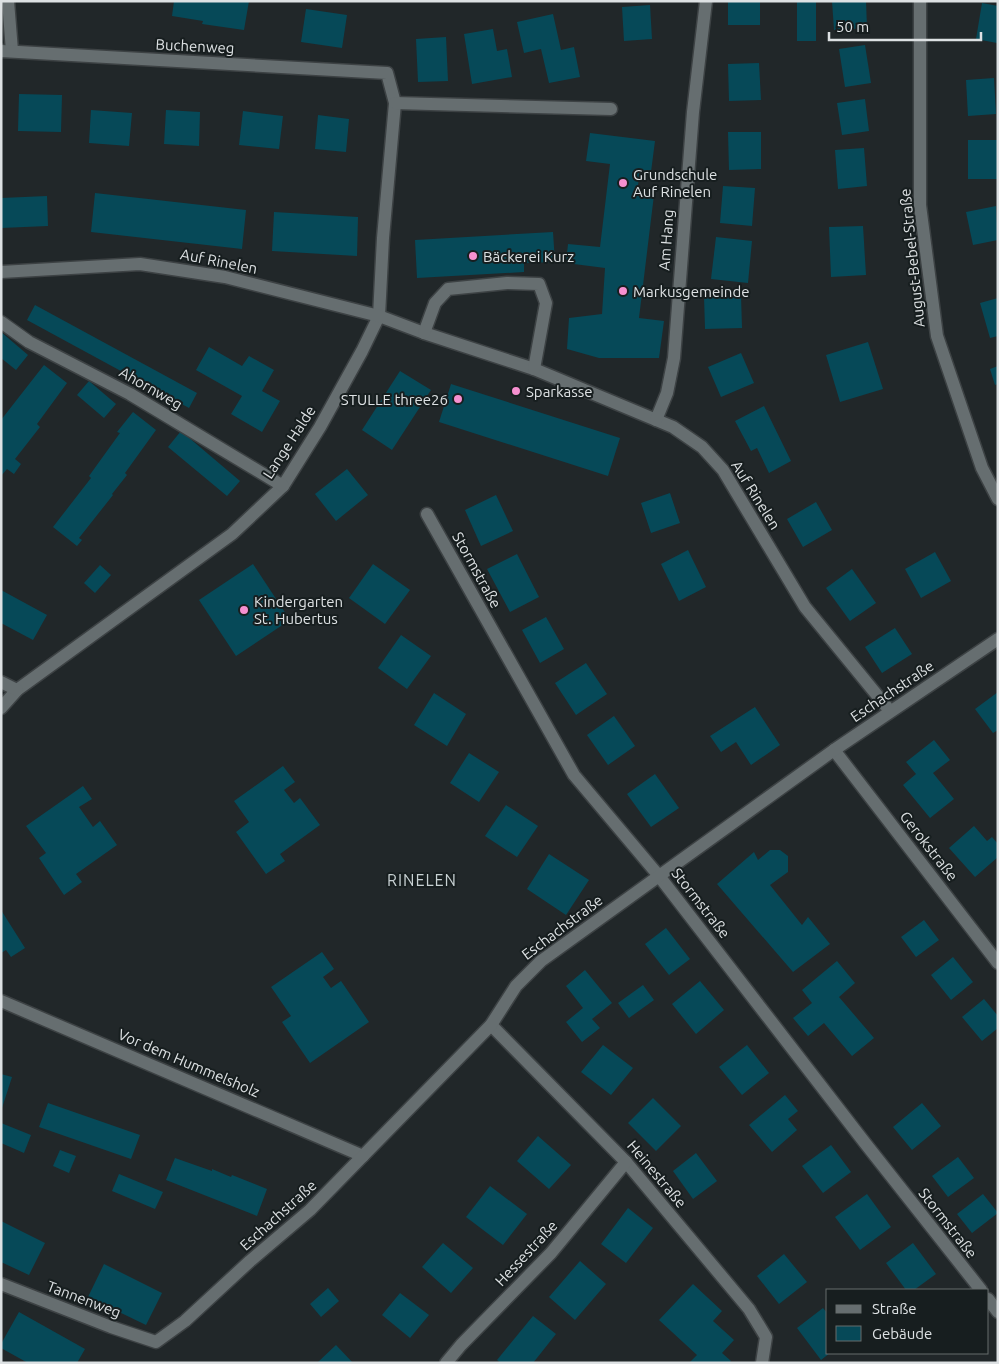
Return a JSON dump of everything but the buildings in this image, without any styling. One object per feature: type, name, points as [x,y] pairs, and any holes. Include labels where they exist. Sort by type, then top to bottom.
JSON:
[{"type":"street","points":[[7,51],[8,1]]},
{"type":"street","name":"Am Hang","points":[[656,420],[667,393],[674,358],[693,112],[706,1]]},
{"type":"street","name":"August-Bebel-Straße","points":[[920,1],[920,205],[937,336],[982,468],[998,500]]},
{"type":"street","name":"Buchenweg","points":[[7,51],[387,73]]},
{"type":"street","name":"Lange Halde","points":[[1,708],[17,690],[232,534],[283,486],[320,427],[379,316],[382,238],[395,102],[387,73]]},
{"type":"street","points":[[395,102],[611,109]]},
{"type":"street","name":"Auf Rinelen","points":[[1,272],[140,264],[225,277],[379,316],[424,333],[534,369],[673,427],[702,447],[723,470],[805,607],[890,711]]},
{"type":"street","points":[[424,333],[435,303],[448,289],[507,283],[539,284],[546,304],[534,369]]},
{"type":"street","name":"Ahornweg","points":[[1,322],[29,342],[130,394],[283,486]]},
{"type":"street","name":"Stormstraße","points":[[427,514],[574,775],[660,876],[865,1143],[980,1289]]},
{"type":"street","name":"Eschachstraße","points":[[156,1342],[184,1321],[310,1210],[491,1025],[516,986],[541,960],[834,750],[998,639]]},
{"type":"street","points":[[1,682],[17,690]]},
{"type":"street","name":"Gerokstraße","points":[[834,750],[998,962]]},
{"type":"street","name":"Vor dem Hummelsholz","points":[[1,1001],[363,1156]]},
{"type":"street","name":"Heinestraße","points":[[491,1025],[626,1162],[749,1309],[766,1337],[762,1363]]},
{"type":"street","name":"Hessestraße","points":[[446,1363],[460,1345],[550,1253],[626,1162]]},
{"type":"street","name":"Tannenweg","points":[[1,1284],[111,1327],[156,1342]]},
{"type":"street","points":[[989,1300],[998,1312]]},
{"type":"place","name":"Grundschule Auf Rinelen","points":[[623,183]]},
{"type":"place","name":"Bäckerei Kurz","points":[[473,256]]},
{"type":"place","name":"Markusgemeinde","points":[[623,291]]},
{"type":"place","name":"Sparkasse","points":[[516,391]]},
{"type":"place","name":"STULLE three26","points":[[458,399]]},
{"type":"place","name":"Kindergarten St. Hubertus","points":[[244,610]]},
{"type":"district","name":"RINELEN","points":[[422,880]]}]
